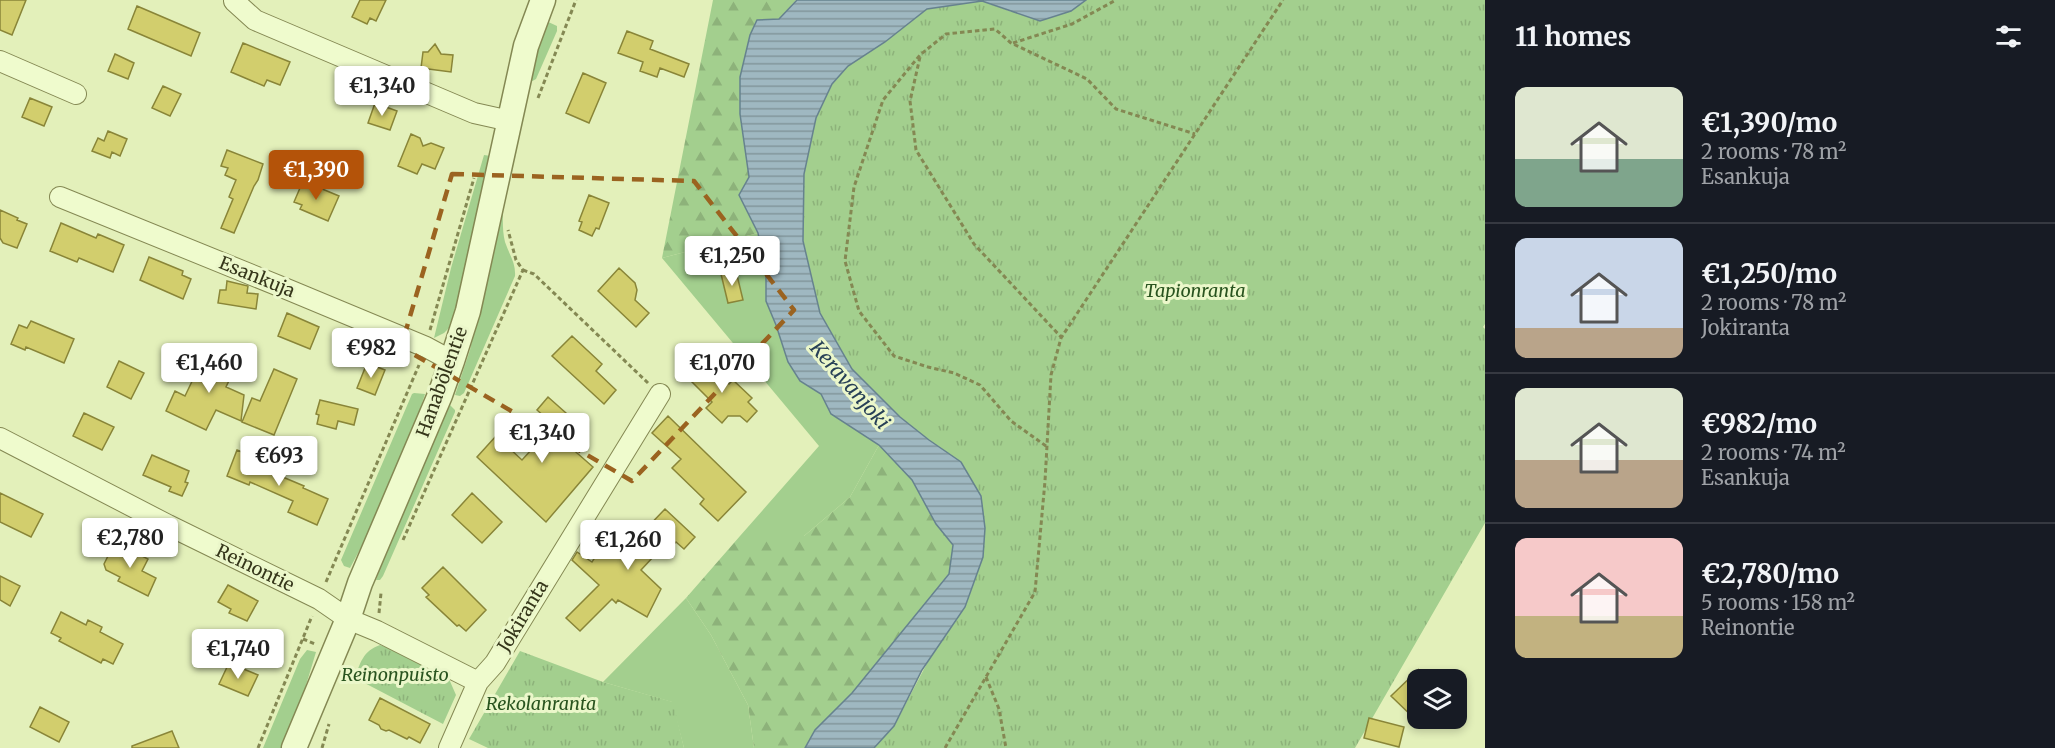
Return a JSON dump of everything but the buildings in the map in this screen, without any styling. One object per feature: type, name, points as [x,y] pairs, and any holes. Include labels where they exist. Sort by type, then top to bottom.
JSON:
[{"type":"street","points":[[234,0],[255,20],[474,113],[510,121]]},
{"type":"street","name":"Hanabölentie","points":[[294,748],[452,361],[468,311],[526,46],[543,0]]},
{"type":"street","points":[[0,61],[76,94]]},
{"type":"street","name":"Esankuja","points":[[60,197],[426,347],[452,361]]},
{"type":"street","name":"Jokiranta","points":[[449,748],[478,682],[495,663],[660,394]]},
{"type":"street","name":"Reinontie","points":[[0,438],[168,525],[319,599],[348,619]]},
{"type":"street","points":[[348,619],[377,631],[478,682]]},
{"type":"path","points":[[1011,44],[1072,24],[1116,0]]},
{"type":"path","points":[[945,748],[1035,592],[1051,375],[1061,338],[1283,0]]},
{"type":"path","points":[[1047,447],[1011,421],[980,385],[954,373],[894,356],[859,311],[845,261],[854,187],[883,100],[920,55],[946,34],[995,29],[1011,44],[1087,79],[1116,109],[1195,134]]},
{"type":"path","points":[[920,55],[910,101],[916,150],[974,244],[1061,338]]},
{"type":"path","points":[[258,748],[426,347],[476,169]]},
{"type":"path","points":[[523,270],[534,274],[660,394]]},
{"type":"path","points":[[986,677],[999,709],[1006,748]]},
{"type":"highlighted area","points":[[452,174],[694,181],[794,310],[632,481],[401,347]]},
{"type":"green space","points":[[713,0],[796,0],[779,19],[746,151],[749,177],[739,195],[758,233],[662,258]]},
{"type":"green space","name":"Tapionranta","points":[[1086,0],[1485,0],[1485,324],[1483,327],[1485,329],[1485,523],[1355,748],[874,748],[894,726],[983,557],[929,440],[900,417],[852,369],[820,313],[803,241],[804,174],[816,118],[832,84],[848,66],[885,42],[927,9],[982,1],[1012,12],[1071,11]]},
{"type":"green space","points":[[544,20],[557,26],[557,31],[536,79],[527,84]]},
{"type":"green space","points":[[484,155],[491,156],[461,300],[450,327],[434,338],[451,268]]},
{"type":"green space","points":[[500,206],[503,206],[504,238],[515,276],[464,393],[460,396],[455,395],[470,350]]},
{"type":"green space","points":[[758,233],[766,274],[766,301],[800,381],[821,394],[832,414],[879,445],[850,497],[804,536],[740,536],[819,446],[662,258]]},
{"type":"green space","points":[[414,393],[425,394],[401,461],[350,568],[344,566],[341,560]]},
{"type":"green space","points":[[450,405],[455,412],[383,576],[380,580],[376,580],[410,492]]},
{"type":"green space","points":[[879,445],[913,480],[936,524],[953,545],[949,574],[852,693],[815,730],[805,748],[754,748],[748,705],[711,635],[686,598],[740,536],[804,536],[850,497]]},
{"type":"green space","points":[[686,598],[711,635],[748,705],[754,748],[684,748],[672,702],[603,682]]},
{"type":"green space","name":"Reinonpuisto","points":[[380,645],[400,652],[449,679],[456,695],[443,724],[355,678],[366,654]]},
{"type":"green space","points":[[307,650],[316,652],[300,705],[283,748],[263,748],[300,659]]},
{"type":"green space","name":"Rekolanranta","points":[[520,651],[603,682],[673,702],[684,748],[488,748],[469,739]]},
{"type":"water","name":"Keravanjoki","points":[[797,0],[1086,0],[1071,11],[1040,21],[982,1],[927,9],[885,42],[848,66],[832,84],[816,118],[804,174],[803,241],[820,313],[852,369],[900,417],[961,462],[981,496],[985,528],[983,557],[965,607],[922,670],[894,726],[874,748],[805,748],[815,730],[852,693],[949,574],[953,545],[936,524],[912,480],[879,445],[831,414],[821,394],[800,381],[788,362],[766,301],[766,274],[758,233],[739,195],[749,177],[740,114],[740,77],[750,35],[757,20],[779,19]]}]
